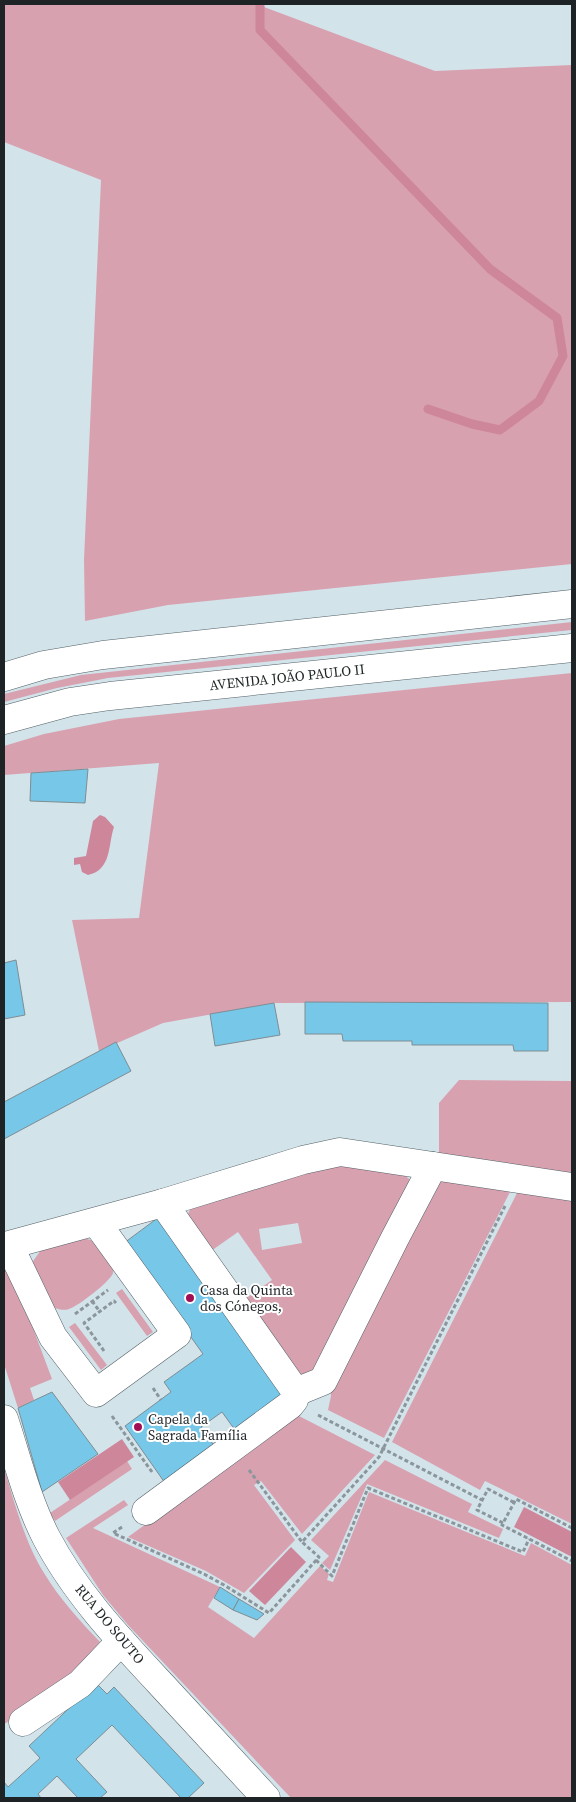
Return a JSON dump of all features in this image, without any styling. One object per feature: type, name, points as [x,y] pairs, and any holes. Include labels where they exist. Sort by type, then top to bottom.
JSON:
[{"type":"main road","points":[[4,676],[44,665],[103,655],[572,604]]},
{"type":"main road","name":"AVENIDA JOÃO PAULO II","points":[[4,720],[70,702],[110,696],[572,648]]},
{"type":"main road","points":[[96,1222],[177,1334],[96,1393],[50,1332],[7,1245],[163,1203],[303,1160],[340,1152],[572,1187]]},
{"type":"main road","points":[[135,1518],[294,1397],[323,1380],[433,1166]]},
{"type":"main road","points":[[163,1203],[294,1397]]},
{"type":"main road","name":"RUA DO SOUTO","points":[[4,1419],[32,1504],[46,1537],[66,1570],[121,1641],[266,1798]]},
{"type":"main road","points":[[23,1722],[80,1684],[121,1641]]},
{"type":"path","points":[[302,1542],[379,1457],[519,1179]]},
{"type":"path","points":[[50,1332],[132,1272]]},
{"type":"path","points":[[92,1301],[100,1312]]},
{"type":"path","points":[[114,1301],[84,1323],[121,1374]]},
{"type":"path","points":[[152,1387],[161,1400]]},
{"type":"path","points":[[96,1393],[167,1495]]},
{"type":"path","points":[[294,1397],[383,1449],[482,1500]]},
{"type":"path","points":[[135,1518],[113,1533],[217,1581],[269,1613],[319,1557],[302,1542],[258,1483]]},
{"type":"path","points":[[316,1560],[332,1576],[368,1488],[523,1552],[529,1539]]},
{"type":"path","points":[[514,1502],[488,1489],[477,1510],[572,1562]]},
{"type":"path","points":[[503,1523],[516,1499],[572,1528]]},
{"type":"shaded area","points":[[4,4],[256,4],[435,71],[572,65],[572,564],[168,605],[85,621],[84,560],[101,180],[4,142]]},
{"type":"shaded area","points":[[572,622],[572,630],[108,678],[57,688],[4,702],[4,694],[81,675]]},
{"type":"shaded area","points":[[572,673],[572,1002],[274,1003],[163,1023],[99,1051],[72,920],[139,918],[159,763],[4,775],[4,746],[44,734],[119,719]]},
{"type":"shaded area","points":[[100,815],[105,817],[114,827],[105,862],[96,872],[88,875],[82,872],[80,864],[74,865],[74,858],[86,856],[93,821]]},
{"type":"shaded area","points":[[459,1080],[572,1081],[572,1177],[439,1158],[439,1103]]},
{"type":"shaded area","points":[[332,1164],[404,1175],[413,1182],[317,1378],[304,1380],[245,1299],[272,1280],[238,1232],[211,1251],[190,1222],[188,1214],[191,1207]],"holes":[[[298,1223],[302,1243],[262,1250],[259,1229]]]},
{"type":"shaded area","points":[[439,1179],[511,1190],[384,1438],[328,1410],[331,1396],[330,1383]]},
{"type":"shaded area","points":[[518,1191],[572,1198],[572,1524],[485,1481],[480,1490],[392,1442]]},
{"type":"shaded area","points":[[83,1238],[93,1241],[99,1246],[111,1261],[113,1273],[86,1299],[73,1307],[65,1310],[54,1308],[31,1264],[41,1250]]},
{"type":"shaded area","points":[[4,1268],[15,1280],[52,1379],[30,1388],[34,1400],[18,1408],[4,1364]]},
{"type":"shaded area","points":[[122,1289],[153,1332],[147,1336],[116,1293]]},
{"type":"shaded area","points":[[75,1323],[107,1365],[101,1370],[69,1327]]},
{"type":"shaded area","points":[[297,1415],[375,1455],[302,1534],[261,1481],[254,1485],[295,1540],[244,1593],[206,1571],[128,1537]]},
{"type":"shaded area","points":[[122,1439],[134,1457],[70,1500],[58,1482]]},
{"type":"shaded area","points":[[385,1460],[472,1504],[468,1512],[503,1529],[499,1538],[367,1484],[330,1570],[322,1563],[329,1556],[311,1540]]},
{"type":"shaded area","points":[[127,1461],[132,1469],[55,1521],[50,1513]]},
{"type":"shaded area","points":[[4,1468],[21,1522],[37,1561],[77,1618],[100,1642],[59,1686],[31,1708],[4,1724]]},
{"type":"shaded area","points":[[369,1492],[525,1556],[531,1543],[572,1565],[572,1798],[291,1798],[128,1625],[103,1595],[66,1538],[124,1500],[128,1505],[93,1528],[220,1587],[208,1607],[254,1638],[320,1566],[329,1574],[327,1580],[333,1582]]},
{"type":"shaded area","points":[[524,1507],[572,1532],[572,1557],[514,1527]]},
{"type":"shaded area","points":[[291,1547],[306,1562],[265,1605],[249,1591]]},
{"type":"building","points":[[88,769],[85,803],[30,801],[31,773]]},
{"type":"building","points":[[16,960],[25,1015],[4,1019],[4,963]]},
{"type":"building","points":[[305,1002],[548,1003],[548,1051],[514,1051],[513,1045],[412,1045],[412,1041],[343,1041],[342,1034],[305,1034]]},
{"type":"building","points":[[274,1003],[280,1035],[215,1046],[210,1014]]},
{"type":"building","points":[[116,1042],[131,1071],[4,1139],[4,1102]]},
{"type":"building","name":"Casa da Quinta dos Cónegos,","points":[[159,1217],[285,1395],[235,1430],[222,1412],[201,1427],[215,1447],[165,1483],[125,1426],[171,1392],[164,1382],[203,1354],[124,1243]]},
{"type":"building","points":[[52,1392],[98,1454],[42,1492],[18,1408]]},
{"type":"building","points":[[220,1587],[239,1599],[233,1610],[214,1598]]},
{"type":"building","points":[[239,1599],[264,1614],[257,1620],[233,1610]]},
{"type":"building","points":[[96,1683],[107,1694],[114,1687],[204,1783],[188,1798],[181,1798],[112,1725],[76,1759],[107,1792],[100,1798],[78,1798],[57,1776],[38,1794],[41,1798],[4,1798],[4,1782],[8,1787],[40,1758],[29,1746]]},
{"type":"waterway","points":[[260,4],[260,30],[490,269],[557,318],[563,356],[539,401],[500,430],[472,424],[428,409]]},
{"type":"place","name":"Casa da Quinta dos Cónegos,","points":[[190,1298]]},
{"type":"place","name":"Capela da Sagrada Família","points":[[138,1427]]}]
